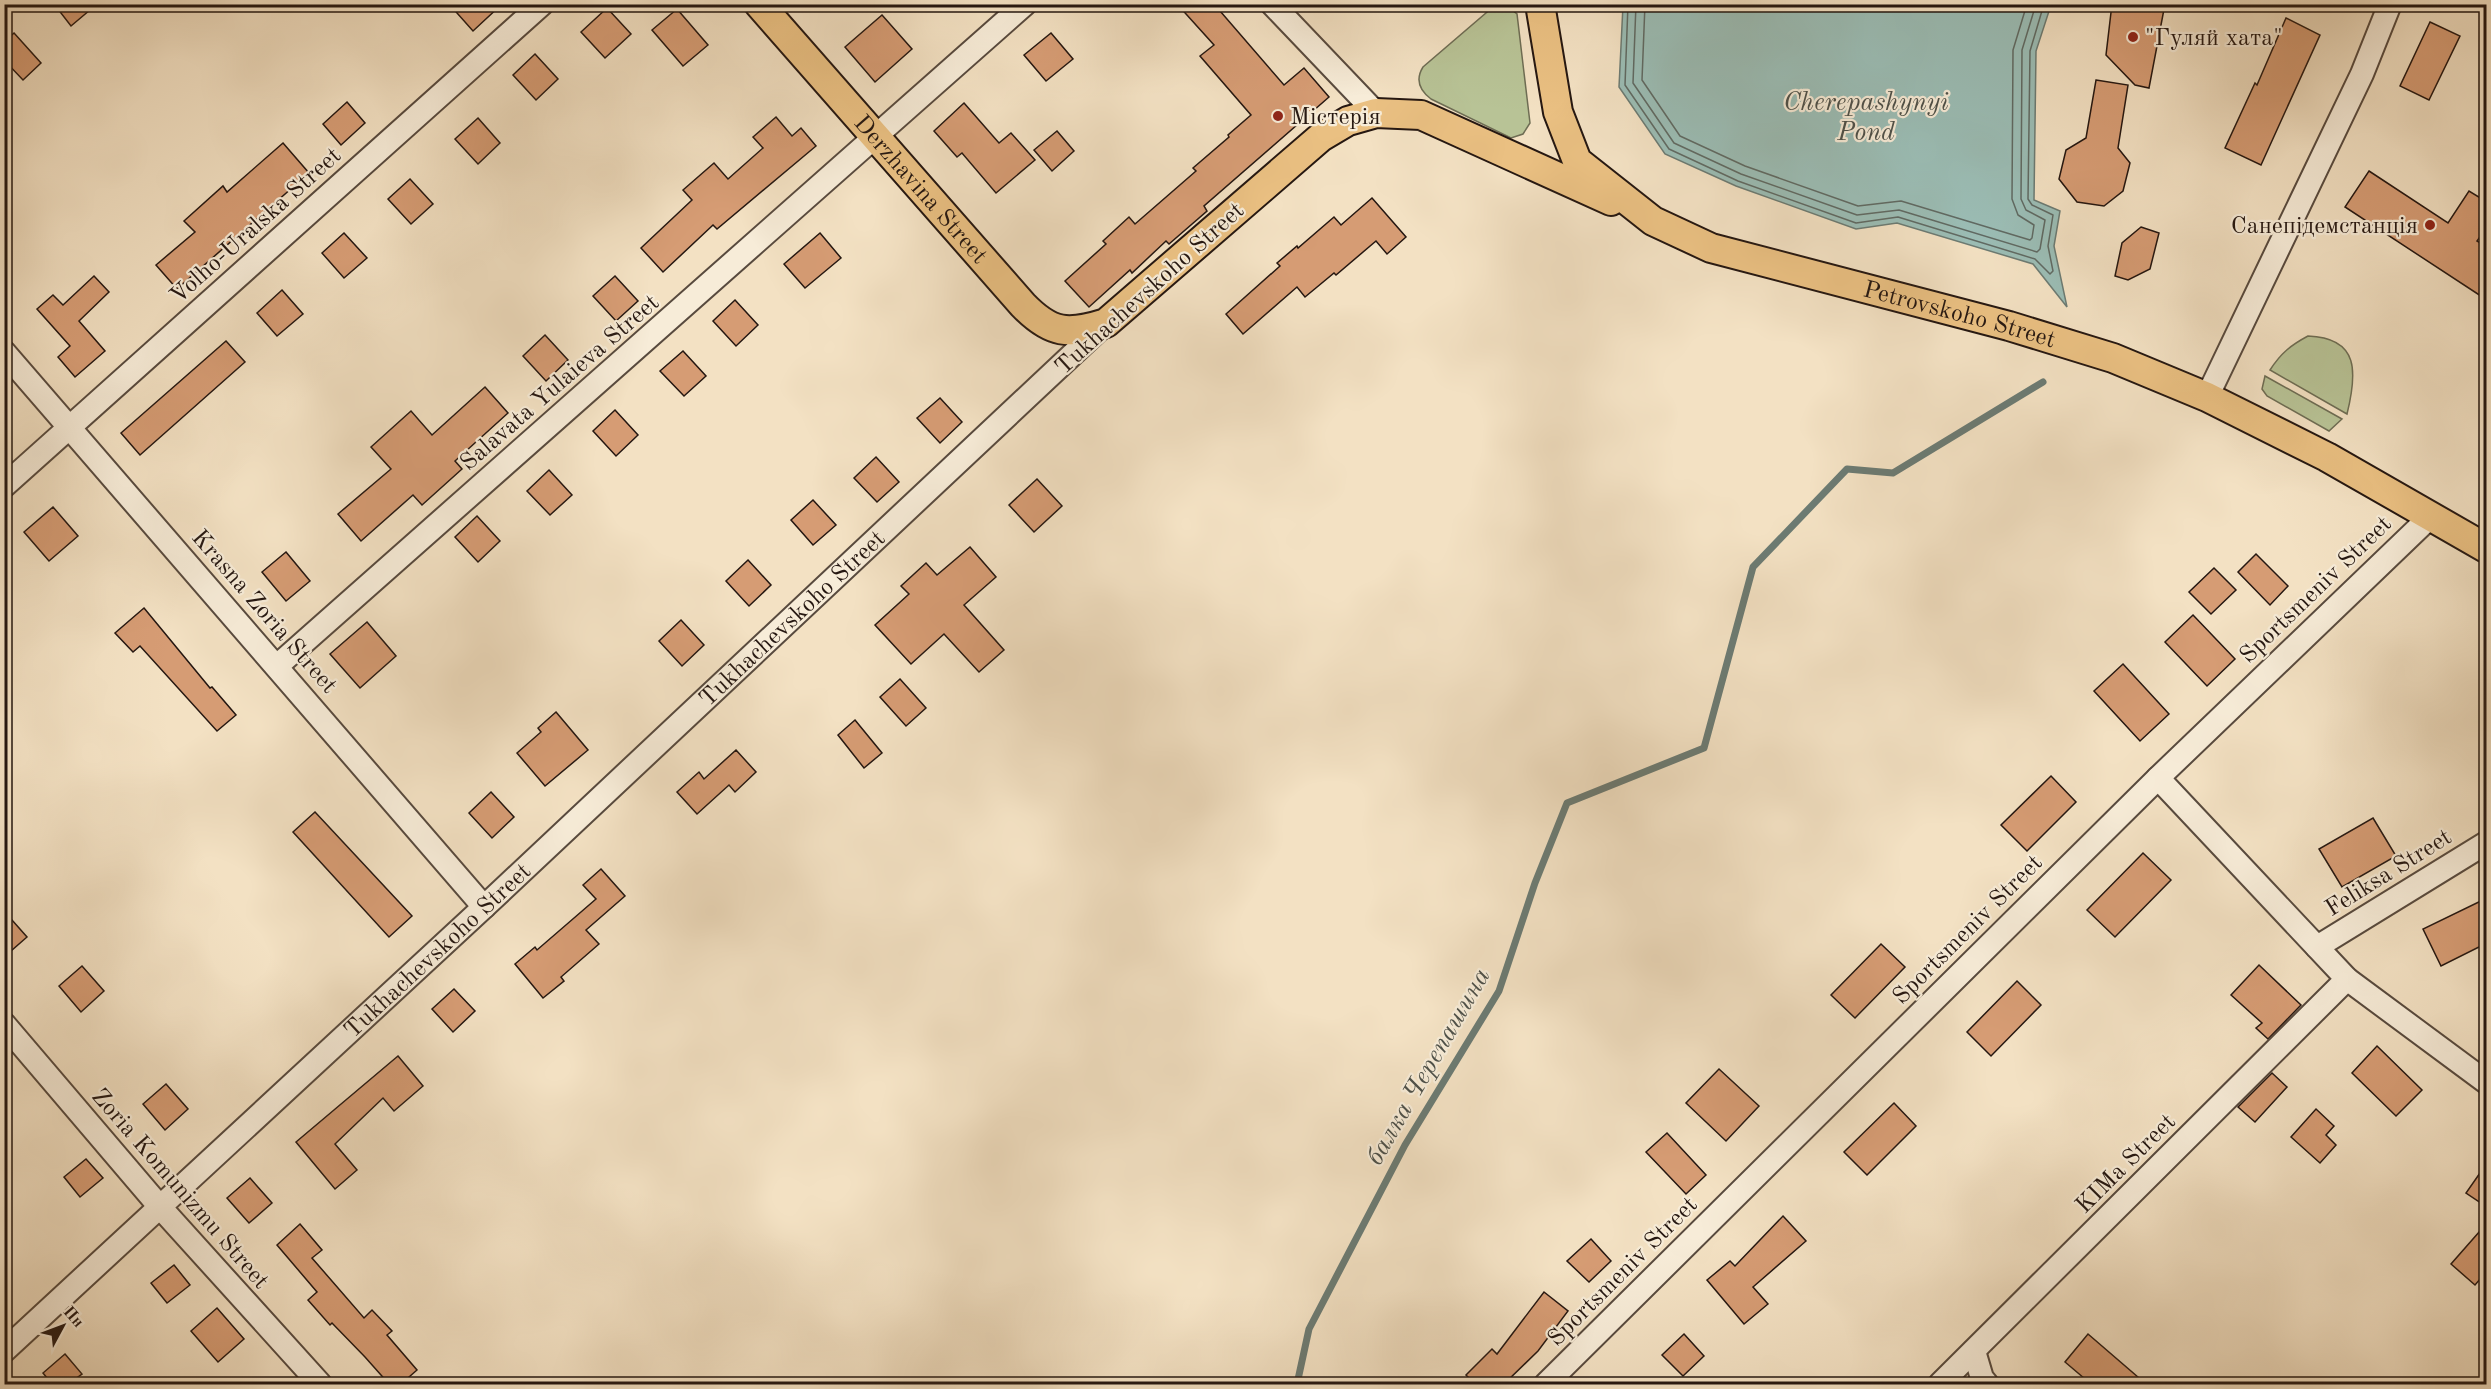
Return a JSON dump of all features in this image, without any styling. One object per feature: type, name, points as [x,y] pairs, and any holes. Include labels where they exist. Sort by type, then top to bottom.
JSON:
[{"type":"main road","name":"Derzhavina Street","points":[[759,4],[1040,322],[1057,329],[1069,330],[1088,329],[1106,323]]},
{"type":"main road","name":"Petrovskoho Street","points":[[1540,4],[1558,112],[1577,161],[1653,221],[1711,248],[2009,326],[2113,358],[2207,397],[2327,457],[2486,547]]},
{"type":"main road","name":"Tukhachevskoho Street","points":[[1106,323],[1320,137],[1348,121],[1376,113],[1422,116],[1653,221]]},
{"type":"street","name":"Volho-Uralska Street","points":[[4,486],[542,4]]},
{"type":"street","name":"Salavata Yulaieva Street","points":[[277,666],[876,139],[1025,4]]},
{"type":"street","points":[[1272,4],[1376,113]]},
{"type":"street","points":[[2207,397],[2362,75],[2390,4]]},
{"type":"street","name":"Tukhachevskoho Street","points":[[4,1351],[484,907],[1106,323]]},
{"type":"street","name":"Krasna Zoria Street","points":[[4,352],[484,907]]},
{"type":"street","name":"Sportsmeniv Street","points":[[1546,1384],[2158,778],[2431,516]]},
{"type":"street","points":[[2158,778],[2347,979],[2487,1082]]},
{"type":"street","name":"Feliksa Street","points":[[2317,947],[2487,843]]},
{"type":"street","name":"KIMa Street","points":[[1940,1384],[2347,979]]},
{"type":"street","name":"Zoria Komunizmu Street","points":[[4,1024],[160,1207],[320,1384]]},
{"type":"street","points":[[1974,1351],[1982,1378],[1987,1384]]},
{"type":"green space","points":[[1499,6],[1517,14],[1530,123],[1523,134],[1511,138],[1431,99],[1421,88],[1419,80],[1423,67],[1493,7]]},
{"type":"green space","points":[[2308,336],[2325,338],[2337,343],[2346,351],[2351,360],[2353,372],[2347,414],[2270,370],[2287,350]]},
{"type":"green space","points":[[2265,376],[2342,419],[2329,431],[2267,396],[2262,389]]},
{"type":"water","name":"Cherepashynyi Pond","points":[[1623,5],[2051,5],[2036,51],[2034,200],[2060,211],[2054,246],[2067,307],[2033,264],[1897,223],[1856,229],[1736,186],[1665,154],[1619,87]]},
{"type":"building","points":[[54,4],[97,4],[71,26]]},
{"type":"building","points":[[449,4],[502,4],[473,31]]},
{"type":"building","points":[[1177,4],[1214,4],[1284,85],[1304,68],[1329,97],[1204,206],[1207,211],[1169,244],[1166,241],[1132,273],[1130,270],[1089,307],[1065,281],[1106,244],[1103,241],[1129,217],[1135,224],[1196,171],[1193,168],[1251,115],[1200,56],[1214,45]]},
{"type":"building","name":"\"Гуляй хата\"","points":[[2112,4],[2165,4],[2149,88],[2135,85],[2106,55]]},
{"type":"building","points":[[607,8],[631,34],[605,58],[581,32]]},
{"type":"building","points":[[677,9],[708,45],[683,66],[652,30]]},
{"type":"building","points":[[882,15],[912,49],[875,82],[845,47]]},
{"type":"building","points":[[2286,18],[2320,35],[2261,165],[2225,148],[2255,83],[2257,85]]},
{"type":"building","points":[[2430,22],[2460,36],[2429,100],[2400,86]]},
{"type":"building","points":[[14,33],[41,63],[23,80],[4,60],[4,42]]},
{"type":"building","points":[[1051,33],[1073,59],[1046,81],[1024,55]]},
{"type":"building","points":[[535,54],[558,79],[536,100],[513,75]]},
{"type":"building","points":[[2096,80],[2128,85],[2118,148],[2130,163],[2123,191],[2104,206],[2077,202],[2059,179],[2066,150],[2086,138]]},
{"type":"building","points":[[347,102],[365,123],[341,145],[323,124]]},
{"type":"building","points":[[964,103],[999,143],[1011,133],[1035,160],[996,193],[962,153],[957,157],[934,131]]},
{"type":"building","points":[[776,117],[792,136],[801,128],[816,146],[717,229],[713,225],[663,272],[641,248],[692,200],[683,190],[714,163],[728,179],[763,148],[753,137]]},
{"type":"building","points":[[478,118],[500,143],[478,164],[455,139]]},
{"type":"building","points":[[1057,131],[1074,151],[1052,171],[1034,150]]},
{"type":"building","points":[[283,143],[309,173],[177,289],[156,265],[195,232],[184,221],[223,186],[227,192]]},
{"type":"building","name":"Санепідемстанція","points":[[2369,171],[2448,223],[2469,191],[2487,202],[2487,227],[2477,241],[2487,247],[2487,300],[2345,207]]},
{"type":"building","points":[[410,179],[433,204],[411,224],[388,199]]},
{"type":"building","points":[[1372,198],[1406,237],[1387,254],[1376,241],[1336,275],[1334,273],[1305,297],[1297,287],[1243,334],[1226,314],[1280,266],[1277,263],[1297,246],[1298,248],[1334,217],[1341,225]]},
{"type":"building","points":[[2141,227],[2159,233],[2150,269],[2128,280],[2115,276],[2122,243]]},
{"type":"building","points":[[344,233],[367,258],[344,278],[322,253]]},
{"type":"building","points":[[820,233],[841,258],[805,288],[784,264]]},
{"type":"building","points":[[94,276],[109,292],[79,321],[105,351],[75,377],[58,357],[70,346],[37,309],[53,295],[63,305]]},
{"type":"building","points":[[615,276],[638,301],[616,321],[593,296]]},
{"type":"building","points":[[282,290],[303,314],[277,336],[257,313]]},
{"type":"building","points":[[735,300],[758,325],[736,346],[713,321]]},
{"type":"building","points":[[545,335],[568,360],[546,381],[523,356]]},
{"type":"building","points":[[226,341],[245,362],[140,455],[121,433]]},
{"type":"building","points":[[683,351],[706,376],[684,396],[660,371]]},
{"type":"building","points":[[485,387],[508,413],[455,461],[462,469],[422,505],[413,495],[361,541],[338,514],[391,469],[371,447],[411,411],[432,435]]},
{"type":"building","points":[[940,398],[962,422],[940,443],[917,418]]},
{"type":"building","points":[[615,410],[638,435],[616,456],[593,431]]},
{"type":"building","points":[[876,457],[899,482],[877,502],[854,478]]},
{"type":"building","points":[[549,470],[572,495],[550,515],[527,491]]},
{"type":"building","points":[[1037,479],[1062,506],[1034,532],[1009,505]]},
{"type":"building","points":[[813,500],[836,525],[813,545],[791,520]]},
{"type":"building","points":[[53,507],[78,536],[49,561],[24,532]]},
{"type":"building","points":[[477,516],[500,541],[478,562],[455,537]]},
{"type":"building","points":[[970,547],[996,577],[964,605],[1004,650],[979,672],[944,634],[911,664],[875,625],[909,594],[901,586],[926,563],[937,575]]},
{"type":"building","points":[[286,552],[310,581],[286,601],[262,572]]},
{"type":"building","points":[[2256,554],[2288,586],[2270,605],[2238,572]]},
{"type":"building","points":[[748,560],[771,585],[749,606],[726,581]]},
{"type":"building","points":[[2214,568],[2236,590],[2211,614],[2189,592]]},
{"type":"building","points":[[144,608],[210,688],[212,687],[236,715],[217,731],[140,646],[133,652],[115,633]]},
{"type":"building","points":[[2193,615],[2235,659],[2207,686],[2165,642]]},
{"type":"building","points":[[681,620],[704,645],[682,666],[659,641]]},
{"type":"building","points":[[367,622],[396,656],[360,688],[330,654]]},
{"type":"building","points":[[2123,664],[2169,714],[2140,741],[2094,691]]},
{"type":"building","points":[[900,679],[926,708],[906,726],[880,697]]},
{"type":"building","points":[[556,712],[588,750],[545,786],[517,753],[541,732],[538,728]]},
{"type":"building","points":[[855,720],[882,753],[864,768],[838,735]]},
{"type":"building","points":[[736,750],[756,772],[735,792],[729,785],[697,814],[677,792],[699,772],[704,779]]},
{"type":"building","points":[[2051,776],[2076,802],[2027,851],[2001,825]]},
{"type":"building","points":[[491,792],[514,817],[492,838],[469,813]]},
{"type":"building","points":[[315,812],[412,916],[389,937],[293,832]]},
{"type":"building","points":[[2373,818],[2396,856],[2342,887],[2319,849]]},
{"type":"building","points":[[2143,853],[2171,880],[2115,937],[2087,910]]},
{"type":"building","points":[[601,869],[625,896],[586,930],[599,944],[561,977],[564,981],[543,998],[515,964],[535,947],[537,950],[596,899],[583,885]]},
{"type":"building","points":[[2487,898],[2487,943],[2441,966],[2423,929]]},
{"type":"building","points":[[4,911],[27,937],[4,957]]},
{"type":"building","points":[[1881,944],[1905,967],[1855,1018],[1831,995]]},
{"type":"building","points":[[2259,965],[2301,1005],[2268,1039],[2256,1028],[2262,1023],[2231,995]]},
{"type":"building","points":[[82,966],[104,991],[81,1012],[59,986]]},
{"type":"building","points":[[2017,981],[2041,1005],[1991,1056],[1967,1032]]},
{"type":"building","points":[[454,989],[475,1011],[453,1032],[432,1009]]},
{"type":"building","points":[[2377,1046],[2422,1090],[2396,1116],[2352,1073]]},
{"type":"building","points":[[398,1056],[423,1086],[394,1111],[383,1098],[335,1144],[357,1170],[335,1189],[296,1142]]},
{"type":"building","points":[[1719,1069],[1759,1106],[1726,1141],[1686,1103]]},
{"type":"building","points":[[2272,1073],[2287,1087],[2255,1122],[2238,1107]]},
{"type":"building","points":[[166,1084],[188,1109],[165,1130],[143,1104]]},
{"type":"building","points":[[1894,1103],[1916,1126],[1867,1175],[1844,1152]]},
{"type":"building","points":[[2316,1109],[2334,1126],[2326,1135],[2336,1145],[2320,1163],[2291,1137]]},
{"type":"building","points":[[1667,1133],[1706,1175],[1686,1194],[1646,1152]]},
{"type":"building","points":[[86,1159],[103,1178],[80,1197],[64,1177]]},
{"type":"building","points":[[2487,1163],[2487,1207],[2466,1193]]},
{"type":"building","points":[[250,1178],[272,1203],[249,1223],[227,1198]]},
{"type":"building","points":[[1783,1216],[1806,1241],[1753,1287],[1768,1304],[1744,1324],[1707,1280],[1730,1261],[1735,1266]]},
{"type":"building","points":[[2487,1223],[2487,1271],[2475,1285],[2451,1264]]},
{"type":"building","points":[[300,1224],[322,1250],[312,1258],[364,1318],[372,1310],[392,1331],[387,1335],[417,1370],[401,1384],[389,1384],[308,1300],[317,1292],[277,1245]]},
{"type":"building","points":[[1591,1239],[1611,1261],[1589,1282],[1567,1261]]},
{"type":"building","points":[[174,1265],[190,1285],[167,1303],[151,1283]]},
{"type":"building","points":[[1544,1292],[1568,1311],[1538,1351],[1504,1384],[1475,1384],[1466,1375],[1492,1349],[1497,1354]]},
{"type":"building","points":[[217,1308],[244,1339],[218,1362],[191,1331]]},
{"type":"building","points":[[1684,1334],[1704,1356],[1683,1376],[1662,1355]]},
{"type":"building","points":[[2088,1334],[2146,1384],[2091,1384],[2065,1362]]},
{"type":"building","points":[[65,1354],[82,1374],[68,1384],[52,1384],[43,1373]]},
{"type":"waterway","name":"балка Черепашина","points":[[1297,1384],[1309,1329],[1405,1145],[1499,991],[1535,883],[1567,803],[1704,748],[1753,567],[1847,469],[1893,473],[2043,382]]},
{"type":"place","name":"\"Гуляй хата\"","points":[[2133,37]]},
{"type":"place","name":"Містерія","points":[[1278,116]]},
{"type":"place","name":"Санепідемстанція","points":[[2430,225]]}]
